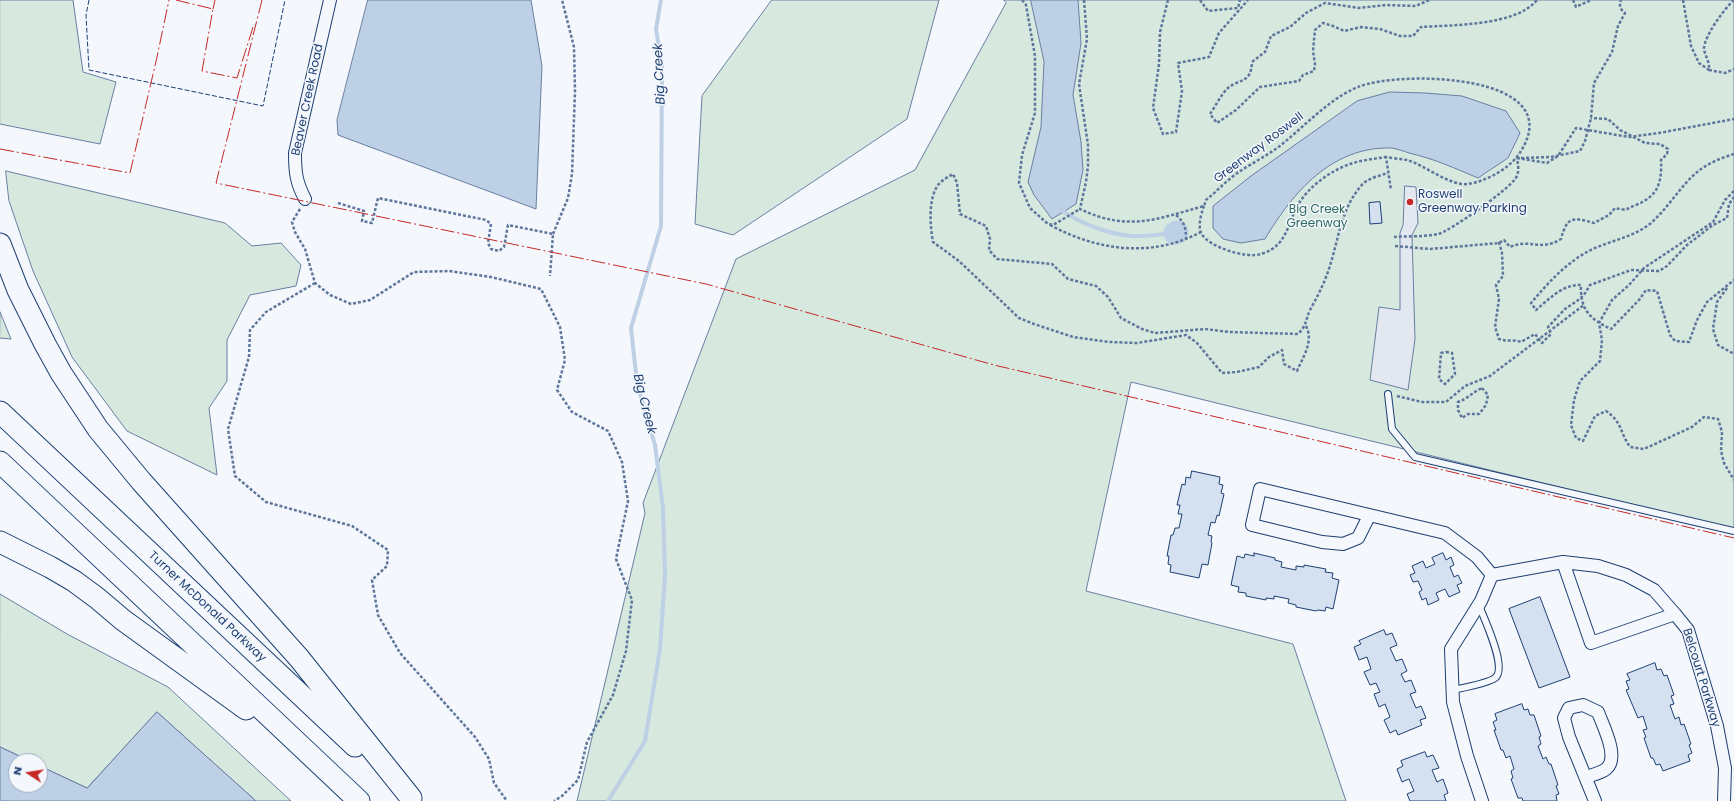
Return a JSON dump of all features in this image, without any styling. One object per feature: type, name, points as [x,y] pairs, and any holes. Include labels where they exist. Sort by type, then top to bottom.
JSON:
[{"type":"highway","points":[[0,244],[18,290],[44,344],[61,373],[98,429],[141,481],[299,658],[412,800]]},
{"type":"highway","name":"Turner McDonald Parkway","points":[[0,412],[412,800]]},
{"type":"highway","points":[[0,462],[359,801]]},
{"type":"highway","points":[[0,542],[74,581],[123,620],[318,762]]},
{"type":"street","name":"Beaver Creek Road","points":[[305,199],[298,185],[294,170],[295,153],[330,0]]},
{"type":"street","points":[[1369,516],[1358,538],[1343,544],[1322,542],[1252,525],[1260,489],[1445,533],[1477,557],[1492,575]]},
{"type":"street","points":[[1492,575],[1563,562],[1598,566],[1626,575],[1654,590],[1675,614]]},
{"type":"street","name":"Belcourt Parkway","points":[[1563,562],[1591,643],[1675,614],[1688,630],[1717,726],[1725,768],[1724,801]]},
{"type":"street","points":[[1482,801],[1467,756],[1453,702],[1451,649],[1479,605],[1492,575]]},
{"type":"street","points":[[1586,778],[1606,769],[1611,763],[1613,753],[1598,712],[1582,705],[1569,708],[1564,718],[1569,737],[1595,801]]},
{"type":"lane","points":[[1388,394],[1392,429],[1415,456],[1734,531]]},
{"type":"lane","points":[[1453,690],[1493,680],[1499,672],[1499,660],[1479,605]]},
{"type":"path","points":[[550,276],[553,234],[568,198],[572,174],[575,91],[574,46],[562,0]]},
{"type":"path","points":[[1022,0],[1026,5],[1035,56],[1035,113],[1022,155],[1019,183],[1030,208],[1048,224],[1068,235],[1111,247],[1141,249],[1186,238],[1201,232]]},
{"type":"path","points":[[1048,224],[1053,225],[1080,209],[1086,182],[1088,145],[1079,84],[1087,39],[1084,0]]},
{"type":"path","points":[[1168,0],[1160,32],[1159,64],[1153,108],[1163,134],[1176,132],[1182,91],[1178,63],[1209,57],[1219,33],[1248,0]]},
{"type":"path","points":[[1200,0],[1208,11],[1238,8],[1240,0]]},
{"type":"path","points":[[1429,0],[1416,6],[1386,5],[1359,8],[1325,3],[1306,13],[1290,27],[1271,36],[1265,52],[1252,62],[1251,70],[1243,81],[1228,88],[1210,114],[1217,123],[1236,110],[1260,88],[1299,81],[1303,75],[1314,71],[1315,64],[1313,52],[1315,30],[1323,23],[1344,31],[1360,27],[1380,29],[1400,36],[1413,36],[1421,27],[1488,22],[1516,14],[1537,0]]},
{"type":"path","points":[[1573,0],[1576,7],[1591,0]]},
{"type":"path","points":[[1517,158],[1558,156],[1580,151],[1585,141],[1591,118],[1594,83],[1612,52],[1618,26],[1625,13],[1621,10],[1621,0]]},
{"type":"path","points":[[1683,0],[1691,46],[1699,63],[1709,70],[1725,73],[1734,69]]},
{"type":"path","points":[[1709,70],[1704,48],[1711,31],[1725,8],[1734,0]]},
{"type":"path","name":"Greenway Roswell","points":[[1454,80],[1504,92],[1520,103],[1526,111],[1530,126],[1528,139],[1517,158],[1501,170],[1488,177],[1467,184],[1454,182],[1407,160],[1386,157],[1349,164],[1330,174],[1317,184],[1306,193],[1297,205],[1288,230],[1281,240],[1274,247],[1261,254],[1239,253],[1222,248],[1207,241],[1201,232],[1200,217],[1206,200],[1236,174],[1280,146],[1308,123],[1322,109],[1359,86],[1383,81],[1454,80]]},
{"type":"path","points":[[1395,246],[1430,248],[1499,242],[1504,240],[1510,247],[1519,243],[1544,246],[1553,244],[1560,239],[1564,228],[1570,221],[1577,218],[1594,223],[1609,215],[1615,208],[1627,211],[1652,197],[1659,186],[1662,170],[1661,160],[1668,149],[1660,144],[1645,142],[1620,130],[1608,119],[1591,118]]},
{"type":"path","points":[[1517,158],[1547,164],[1558,156],[1576,128],[1628,137],[1659,133],[1734,118]]},
{"type":"path","points":[[1734,154],[1719,159],[1696,172],[1650,224],[1625,237],[1588,252],[1569,264],[1531,303],[1536,310],[1558,292],[1572,284],[1581,285],[1581,298],[1587,315],[1611,329],[1639,300],[1646,290],[1657,291],[1670,335],[1675,341],[1689,342],[1697,320],[1707,302],[1734,280]]},
{"type":"path","points":[[1386,157],[1390,190]]},
{"type":"path","points":[[1394,237],[1439,234],[1459,222],[1509,187],[1516,178],[1519,167],[1517,158]]},
{"type":"path","points":[[1306,326],[1298,334],[1229,332],[1205,329],[1155,333],[1142,329],[1121,318],[1108,297],[1096,286],[1068,279],[1052,264],[997,259],[989,250],[990,239],[986,226],[960,214],[957,183],[953,174],[938,186],[932,201],[930,229],[932,242],[960,261],[1019,318],[1073,337],[1109,342],[1138,343],[1186,334],[1196,343],[1222,373],[1238,372],[1259,367],[1269,357],[1282,350],[1284,364],[1297,372],[1309,339],[1306,326],[1309,313],[1326,277],[1349,205],[1361,185],[1373,178],[1388,173]]},
{"type":"path","points":[[1734,191],[1725,200],[1713,222],[1644,268],[1630,285],[1612,300],[1599,323],[1602,340],[1600,362],[1580,382],[1574,400],[1571,424],[1576,438],[1583,441],[1595,416],[1606,411],[1618,421],[1623,438],[1630,447],[1644,449],[1692,427],[1704,417],[1718,419],[1722,432],[1721,451],[1724,463],[1734,480]]},
{"type":"path","points":[[1498,242],[1502,253],[1503,276],[1496,285],[1499,298],[1495,327],[1499,340],[1507,342],[1515,339],[1521,342],[1535,334],[1542,343],[1551,334],[1548,327],[1554,319],[1581,298],[1590,285],[1630,270],[1659,271],[1667,266],[1687,245],[1713,225],[1727,218],[1729,204],[1734,197]]},
{"type":"path","points":[[338,203],[364,210],[362,221],[372,223],[378,198],[486,220],[491,224],[488,246],[490,249],[499,251],[504,247],[508,225],[553,234]]},
{"type":"path","points":[[305,199],[292,222],[295,232],[305,249],[315,283],[330,295],[351,304],[370,300],[414,272],[449,271],[491,277],[541,289],[560,327],[565,360],[557,390],[572,412],[608,431],[622,462],[628,501],[616,559],[632,600],[626,651],[613,695],[587,742],[578,780],[562,796],[554,801]]},
{"type":"path","points":[[1080,209],[1104,219],[1122,222],[1162,219],[1204,206]]},
{"type":"path","points":[[1176,214],[1184,221],[1186,238]]},
{"type":"path","points":[[315,283],[266,312],[250,330],[250,357],[228,429],[235,476],[266,502],[352,526],[388,550],[387,566],[372,580],[378,615],[400,653],[475,737],[489,759],[494,783],[507,801]]},
{"type":"path","points":[[1728,285],[1717,302],[1713,329],[1718,345],[1734,354]]},
{"type":"path","points":[[1388,394],[1422,402],[1446,402],[1464,386],[1490,376],[1584,305]]},
{"type":"path","points":[[1441,353],[1452,353],[1455,374],[1445,384],[1439,379],[1441,353]]},
{"type":"path","points":[[1482,388],[1488,395],[1486,405],[1479,414],[1468,414],[1462,418],[1458,410],[1458,402],[1469,397],[1474,392],[1482,388]]},
{"type":"green space","points":[[0,0],[73,0],[83,72],[116,82],[100,144],[0,124]]},
{"type":"green space","points":[[772,0],[939,0],[907,119],[733,235],[695,224],[702,96]]},
{"type":"green space","name":"Big Creek Greenway","points":[[1004,0],[1734,0],[1734,530],[1131,382],[1086,591],[1293,644],[1346,801],[577,801],[645,513],[643,503],[736,259],[915,170],[1006,3]]},
{"type":"green space","points":[[6,171],[225,223],[252,246],[281,243],[301,265],[296,286],[250,295],[227,340],[227,381],[209,408],[217,475],[127,431],[72,357],[33,271],[9,201]]},
{"type":"green space","points":[[0,312],[11,339],[0,338]]},
{"type":"green space","points":[[0,594],[67,634],[168,687],[291,801],[256,801],[157,712],[87,788],[48,770],[48,753],[13,753],[0,747]]},
{"type":"shaded area","points":[[1405,186],[1416,187],[1418,223],[1412,235],[1415,339],[1408,390],[1370,380],[1379,307],[1400,310],[1400,233],[1403,225]]},
{"type":"water","points":[[368,0],[531,0],[542,66],[536,209],[338,135],[337,120]]},
{"type":"water","points":[[1031,0],[1078,0],[1081,43],[1073,95],[1081,142],[1083,170],[1076,204],[1052,219],[1034,195],[1028,182],[1041,127],[1044,62]]},
{"type":"water","points":[[1390,92],[1462,96],[1506,111],[1520,133],[1508,158],[1478,178],[1436,161],[1398,149],[1370,149],[1351,155],[1316,175],[1288,205],[1265,239],[1241,243],[1223,239],[1213,228],[1213,206],[1251,176],[1357,101]]},
{"type":"water","points":[[157,712],[256,801],[0,801],[0,747],[13,753],[8,753],[8,793],[48,793],[48,770],[87,788]]},
{"type":"building","points":[[1380,202],[1382,223],[1370,224],[1369,203]]},
{"type":"building","points":[[1192,471],[1220,477],[1219,484],[1223,485],[1221,493],[1224,494],[1219,516],[1217,515],[1215,523],[1211,522],[1208,535],[1212,536],[1212,543],[1208,565],[1202,564],[1199,578],[1170,572],[1171,565],[1168,564],[1169,556],[1167,556],[1171,535],[1173,535],[1175,528],[1179,528],[1182,514],[1178,514],[1180,505],[1177,505],[1182,484],[1185,485],[1186,477],[1190,478]]},
{"type":"building","points":[[1254,553],[1275,558],[1275,560],[1282,562],[1281,567],[1296,570],[1296,566],[1304,567],[1304,565],[1326,569],[1325,572],[1333,573],[1332,578],[1339,580],[1333,609],[1326,607],[1325,611],[1316,611],[1296,607],[1296,605],[1288,603],[1289,599],[1274,596],[1274,599],[1266,598],[1266,600],[1246,596],[1246,593],[1238,592],[1239,587],[1231,585],[1237,556],[1244,558],[1245,554],[1254,556]]},
{"type":"building","points":[[1443,553],[1446,560],[1451,557],[1454,565],[1450,567],[1454,577],[1458,575],[1462,583],[1457,585],[1460,592],[1449,597],[1445,589],[1436,593],[1439,600],[1428,605],[1426,598],[1422,600],[1419,592],[1422,590],[1418,581],[1413,582],[1410,575],[1415,573],[1412,566],[1423,561],[1426,568],[1435,564],[1432,558]]},
{"type":"building","points":[[1540,597],[1570,677],[1539,688],[1509,609]]},
{"type":"building","points":[[1384,630],[1386,635],[1392,633],[1397,645],[1390,648],[1396,661],[1402,659],[1407,671],[1401,674],[1405,682],[1411,680],[1416,692],[1410,694],[1416,708],[1421,706],[1426,718],[1420,720],[1422,725],[1398,735],[1396,730],[1390,733],[1384,720],[1390,717],[1385,704],[1379,707],[1374,694],[1380,692],[1376,683],[1370,685],[1364,672],[1371,669],[1367,657],[1359,660],[1354,647],[1361,644],[1359,641]]},
{"type":"building","points":[[1655,663],[1657,670],[1661,669],[1664,676],[1667,675],[1674,695],[1671,696],[1674,704],[1670,705],[1675,719],[1679,717],[1681,725],[1684,724],[1691,744],[1689,745],[1692,753],[1688,755],[1690,761],[1663,771],[1660,764],[1656,765],[1653,758],[1651,758],[1644,738],[1646,737],[1643,730],[1647,729],[1643,716],[1638,718],[1626,690],[1629,689],[1626,681],[1630,680],[1627,674]]},
{"type":"building","points":[[1522,704],[1524,710],[1528,709],[1530,715],[1534,715],[1541,736],[1539,737],[1541,744],[1538,746],[1543,759],[1546,757],[1549,764],[1551,764],[1558,785],[1556,786],[1559,794],[1556,795],[1557,801],[1523,801],[1522,798],[1518,798],[1511,779],[1513,778],[1511,771],[1514,769],[1510,756],[1506,758],[1503,750],[1501,750],[1494,730],[1496,730],[1493,722],[1497,720],[1495,714]]},
{"type":"building","points":[[1425,752],[1427,757],[1433,755],[1439,768],[1432,770],[1437,782],[1443,779],[1448,793],[1444,795],[1446,801],[1410,801],[1407,794],[1414,791],[1409,779],[1402,782],[1397,769],[1403,766],[1401,761]]},
{"type":"waterway","name":"Big Creek","points":[[608,801],[645,741],[660,649],[665,575],[663,508],[655,445],[637,383],[631,328],[661,226],[662,66],[656,29],[661,0]]},
{"type":"waterway","points":[[1064,212],[1079,221],[1096,228],[1122,235],[1142,236],[1175,233]]},
{"type":"fence","points":[[89,0],[86,15],[89,70],[263,106],[285,0]]},
{"type":"power","points":[[0,149],[130,173],[169,0]]},
{"type":"power","points":[[176,0],[213,9],[202,71],[237,78],[254,24]]},
{"type":"power","points":[[213,9],[215,0]]},
{"type":"power","points":[[262,0],[216,183],[706,284],[994,365],[1734,538]]},
{"type":"place","name":"Roswell Greenway Parking","points":[[1410,202]]}]
